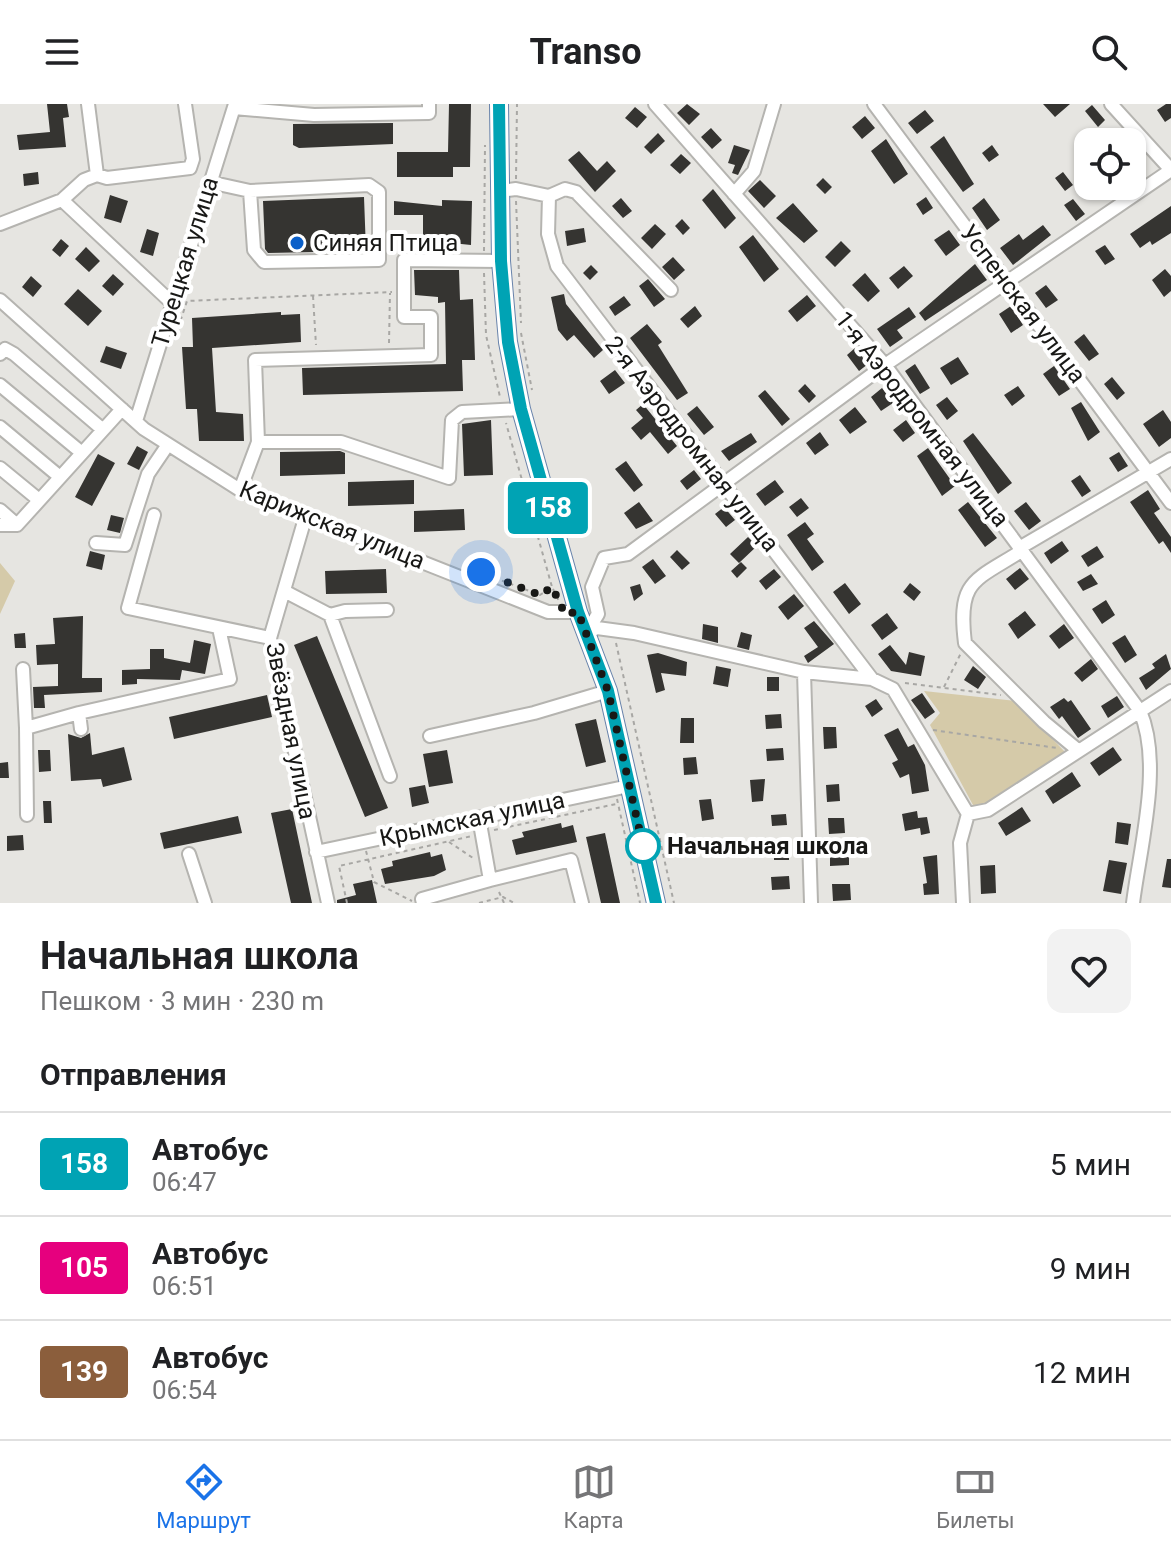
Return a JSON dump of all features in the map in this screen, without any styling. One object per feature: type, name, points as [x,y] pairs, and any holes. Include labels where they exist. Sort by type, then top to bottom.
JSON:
[{"type":"main road","points":[[499,104],[507,190],[492,261],[521,409],[572,613],[586,633],[608,691],[624,786],[656,903]]},
{"type":"street","points":[[88,104],[97,175]]},
{"type":"street","points":[[0,224],[62,200],[84,180],[97,175],[107,178],[190,168],[193,159],[185,104]]},
{"type":"street","points":[[234,106],[429,113],[429,104]]},
{"type":"street","name":"1-я Аэродромная улица","points":[[655,104],[885,365],[1140,711]]},
{"type":"street","points":[[734,194],[754,171],[774,104]]},
{"type":"street","name":"Успенская улица","points":[[874,104],[1171,503]]},
{"type":"street","points":[[586,633],[598,614],[592,587],[604,558],[628,554],[723,481],[885,365],[1171,170],[1111,104]]},
{"type":"street","name":"Турецкая улица","points":[[136,421],[234,106]]},
{"type":"street","points":[[209,182],[250,191],[369,185],[379,192],[379,260],[264,262],[254,250],[250,191]]},
{"type":"street","points":[[507,190],[549,196],[565,189],[576,192],[671,290]]},
{"type":"street","name":"2-я Аэродромная улица","points":[[549,196],[548,234],[557,266],[872,679],[893,689],[920,728],[968,814]]},
{"type":"street","points":[[62,200],[173,304]]},
{"type":"street","points":[[240,490],[258,442],[255,360],[431,355],[431,317],[404,317],[404,260],[492,261]]},
{"type":"street","name":"Карижская улица","points":[[0,300],[167,446],[240,490],[548,612],[572,613]]},
{"type":"street","points":[[0,354],[5,349],[14,354],[102,429]]},
{"type":"street","points":[[0,385],[82,453]]},
{"type":"street","points":[[0,525],[17,525],[122,409]]},
{"type":"street","points":[[258,442],[341,442],[449,478],[452,420],[462,412],[521,409]]},
{"type":"street","points":[[0,427],[60,477]]},
{"type":"street","points":[[96,543],[125,545],[148,474],[167,446]]},
{"type":"street","points":[[1079,751],[965,643],[963,595],[971,583],[1022,548],[1171,459]]},
{"type":"street","points":[[0,468],[39,500]]},
{"type":"street","points":[[0,510],[17,525]]},
{"type":"street","points":[[154,515],[128,608],[270,638]]},
{"type":"street","name":"Звёздная улица","points":[[306,515],[270,638],[328,903]]},
{"type":"street","points":[[284,591],[330,615],[390,776]]},
{"type":"street","points":[[330,615],[345,611],[387,610]]},
{"type":"street","points":[[26,728],[230,679],[219,628]]},
{"type":"street","points":[[586,633],[597,628],[614,630],[804,672],[872,679]]},
{"type":"street","points":[[23,669],[27,815]]},
{"type":"street","points":[[804,672],[811,903]]},
{"type":"street","points":[[430,736],[534,713],[608,691]]},
{"type":"street","points":[[963,903],[960,843],[968,814],[988,810],[1171,691]]},
{"type":"street","points":[[1133,903],[1150,763],[1150,733],[1140,711]]},
{"type":"street","points":[[79,713],[81,729]]},
{"type":"street","name":"Крымская улица","points":[[316,852],[624,786]]},
{"type":"street","points":[[479,818],[490,880]]},
{"type":"street","points":[[189,854],[205,903]]},
{"type":"street","points":[[423,903],[422,899],[571,860],[582,903]]},
{"type":"path","points":[[517,104],[507,190],[521,330],[532,390]]},
{"type":"path","points":[[485,135],[492,261],[486,335],[502,410],[552,587],[572,613]]},
{"type":"path","points":[[389,356],[390,292]]},
{"type":"path","points":[[177,331],[187,301],[404,292]]},
{"type":"path","points":[[313,294],[317,358]]},
{"type":"path","points":[[481,572],[540,595],[552,587]]},
{"type":"path","points":[[614,630],[674,903]]},
{"type":"path","points":[[944,688],[965,643]]},
{"type":"path","points":[[900,683],[1020,697]]},
{"type":"path","points":[[920,728],[1079,751]]},
{"type":"path","points":[[624,786],[616,804],[640,903]]},
{"type":"path","points":[[347,903],[339,866],[616,804]]},
{"type":"path","points":[[363,842],[374,882],[416,903]]},
{"type":"path","points":[[479,903],[503,897],[514,903]]},
{"type":"path","points":[[503,897],[504,903]]},
{"type":"shaded area","points":[[0,563],[15,581],[0,614]]},
{"type":"shaded area","points":[[924,691],[1016,701],[1065,752],[981,806],[973,805],[930,725],[940,713]]},
{"type":"building","points":[[47,104],[67,104],[69,117],[63,118],[66,147],[19,150],[17,135],[50,132]]},
{"type":"building","points":[[449,104],[471,104],[470,167],[453,167],[453,177],[397,177],[397,152],[448,152]]},
{"type":"building","points":[[687,104],[700,114],[689,125],[677,113]]},
{"type":"building","points":[[1043,104],[1070,104],[1055,117]]},
{"type":"building","points":[[1171,104],[1171,118],[1165,122],[1157,110]]},
{"type":"building","points":[[1092,105],[1105,120],[1098,127],[1085,111]]},
{"type":"building","points":[[635,107],[647,117],[637,128],[625,118]]},
{"type":"building","points":[[925,110],[934,121],[917,134],[908,123]]},
{"type":"building","points":[[865,116],[875,128],[862,139],[852,127]]},
{"type":"building","points":[[393,123],[393,144],[299,148],[293,145],[293,124]]},
{"type":"building","points":[[711,128],[722,140],[712,149],[701,137]]},
{"type":"building","points":[[658,133],[665,141],[651,154],[644,147]]},
{"type":"building","points":[[944,136],[974,184],[963,192],[930,147]]},
{"type":"building","points":[[886,139],[908,174],[894,184],[871,151]]},
{"type":"building","points":[[734,145],[750,150],[738,175],[732,173],[735,165],[728,163]]},
{"type":"building","points":[[992,145],[999,155],[989,162],[982,153]]},
{"type":"building","points":[[579,151],[597,171],[607,161],[616,171],[595,192],[568,160]]},
{"type":"building","points":[[681,154],[691,163],[680,174],[670,165]]},
{"type":"building","points":[[38,172],[39,184],[24,186],[23,174]]},
{"type":"building","points":[[1063,172],[1073,185],[1065,191],[1055,178]]},
{"type":"building","points":[[823,178],[832,187],[825,194],[816,185]]},
{"type":"building","points":[[760,180],[776,196],[764,208],[748,191]]},
{"type":"building","points":[[713,189],[736,218],[725,229],[702,200]]},
{"type":"building","points":[[110,195],[128,201],[121,223],[104,218]]},
{"type":"building","points":[[364,197],[366,251],[268,253],[265,249],[263,201]]},
{"type":"building","points":[[926,197],[933,208],[923,215],[916,204]]},
{"type":"building","points":[[621,198],[632,211],[623,218],[612,206]]},
{"type":"building","points":[[984,198],[1000,220],[987,230],[972,208]]},
{"type":"building","points":[[1073,199],[1085,214],[1076,221],[1064,205]]},
{"type":"building","points":[[442,200],[472,201],[471,245],[423,240],[423,215],[394,215],[394,201],[442,206]]},
{"type":"building","points":[[793,203],[818,231],[804,243],[776,218]]},
{"type":"building","points":[[1171,206],[1171,233],[1152,245],[1150,241],[1140,248],[1130,234]]},
{"type":"building","points":[[682,219],[690,228],[683,235],[675,226]]},
{"type":"building","points":[[655,224],[666,234],[652,249],[641,238]]},
{"type":"building","points":[[1043,225],[1051,235],[1013,265],[1000,248],[1019,234],[1023,240]]},
{"type":"building","points":[[584,228],[586,242],[567,246],[565,231]]},
{"type":"building","points":[[147,229],[159,233],[153,256],[140,252]]},
{"type":"building","points":[[949,230],[960,245],[946,256],[934,240]]},
{"type":"building","points":[[753,235],[779,269],[764,282],[739,247]]},
{"type":"building","points":[[61,239],[69,246],[60,257],[52,250]]},
{"type":"building","points":[[841,241],[851,251],[835,267],[825,257]]},
{"type":"building","points":[[1105,245],[1115,259],[1105,265],[1095,251]]},
{"type":"building","points":[[86,247],[100,261],[89,272],[75,259]]},
{"type":"building","points":[[673,257],[685,270],[674,280],[662,267]]},
{"type":"building","points":[[975,264],[987,280],[925,321],[919,313]]},
{"type":"building","points":[[591,265],[598,272],[590,280],[583,273]]},
{"type":"building","points":[[904,266],[913,276],[898,289],[889,278]]},
{"type":"building","points":[[1165,269],[1171,276],[1171,291],[1164,297],[1152,280]]},
{"type":"building","points":[[414,270],[459,270],[460,300],[473,299],[475,360],[462,360],[463,391],[303,395],[302,368],[446,364],[445,302],[438,303],[438,297],[415,295]]},
{"type":"building","points":[[865,273],[880,291],[868,302],[852,285]]},
{"type":"building","points":[[113,274],[124,284],[113,296],[102,286]]},
{"type":"building","points":[[31,276],[42,286],[33,297],[22,287]]},
{"type":"building","points":[[648,279],[665,299],[654,307],[639,286]]},
{"type":"building","points":[[1046,285],[1058,300],[1046,308],[1035,293]]},
{"type":"building","points":[[78,289],[102,311],[88,326],[64,304]]},
{"type":"building","points":[[564,294],[566,304],[603,350],[594,358],[574,335],[567,341],[558,330],[551,297]]},
{"type":"building","points":[[807,295],[816,306],[797,322],[788,311]]},
{"type":"building","points":[[624,296],[631,305],[615,316],[609,307]]},
{"type":"building","points":[[695,306],[702,316],[688,328],[680,319]]},
{"type":"building","points":[[1011,306],[1023,325],[1011,333],[999,314]]},
{"type":"building","points":[[909,307],[916,317],[897,330],[903,338],[890,347],[877,329]]},
{"type":"building","points":[[281,312],[281,315],[300,314],[301,342],[212,348],[216,412],[243,414],[244,441],[199,441],[197,409],[186,409],[182,347],[193,347],[192,318]]},
{"type":"building","points":[[647,324],[662,342],[658,345],[688,393],[677,400],[630,338]]},
{"type":"building","points":[[1084,334],[1099,354],[1089,361],[1074,342]]},
{"type":"building","points":[[106,346],[127,353],[121,369],[100,362]]},
{"type":"building","points":[[855,348],[868,364],[859,371],[847,355]]},
{"type":"building","points":[[958,357],[969,374],[951,385],[940,368]]},
{"type":"building","points":[[915,364],[930,388],[920,394],[905,371]]},
{"type":"building","points":[[1054,366],[1070,389],[1059,396],[1043,374]]},
{"type":"building","points":[[615,370],[625,383],[609,394],[600,381]]},
{"type":"building","points":[[1112,377],[1125,393],[1117,400],[1104,384]]},
{"type":"building","points":[[805,384],[816,396],[809,403],[798,391]]},
{"type":"building","points":[[1018,386],[1025,396],[1012,406],[1004,395]]},
{"type":"building","points":[[882,388],[893,403],[881,411],[871,397]]},
{"type":"building","points":[[765,390],[790,419],[782,426],[758,396]]},
{"type":"building","points":[[947,397],[958,411],[947,420],[936,405]]},
{"type":"building","points":[[1081,402],[1100,432],[1088,441],[1071,408]]},
{"type":"building","points":[[643,404],[677,446],[668,454],[650,432],[641,440],[631,428],[643,418],[636,410]]},
{"type":"building","points":[[697,406],[714,427],[704,435],[687,414]]},
{"type":"building","points":[[855,407],[867,422],[850,434],[839,420]]},
{"type":"building","points":[[1163,410],[1171,422],[1171,438],[1159,447],[1143,424]]},
{"type":"building","points":[[491,420],[493,475],[464,476],[462,424]]},
{"type":"building","points":[[906,420],[915,433],[903,442],[893,430]]},
{"type":"building","points":[[820,432],[829,445],[815,455],[806,443]]},
{"type":"building","points":[[751,433],[757,442],[729,461],[721,451]]},
{"type":"building","points":[[973,433],[1012,483],[998,494],[963,441]]},
{"type":"building","points":[[137,446],[148,452],[139,470],[127,464]]},
{"type":"building","points":[[928,448],[955,486],[942,496],[917,456]]},
{"type":"building","points":[[280,452],[345,453],[345,474],[280,476]]},
{"type":"building","points":[[1119,452],[1128,466],[1118,472],[1109,458]]},
{"type":"building","points":[[98,454],[115,463],[92,506],[75,497]]},
{"type":"building","points":[[626,461],[643,485],[634,492],[615,469]]},
{"type":"building","points":[[694,470],[701,479],[687,490],[680,481]]},
{"type":"building","points":[[1080,475],[1091,491],[1082,497],[1071,481]]},
{"type":"building","points":[[414,480],[414,504],[348,506],[348,482]]},
{"type":"building","points":[[775,480],[784,492],[765,506],[756,494]]},
{"type":"building","points":[[1148,490],[1160,509],[1154,513],[1171,537],[1171,553],[1163,541],[1159,544],[1130,502]]},
{"type":"building","points":[[801,498],[809,508],[797,517],[789,507]]},
{"type":"building","points":[[639,502],[653,521],[636,529],[624,513]]},
{"type":"building","points":[[968,502],[997,538],[985,547],[958,510]]},
{"type":"building","points":[[1026,502],[1041,521],[1029,530],[1014,511]]},
{"type":"building","points":[[724,507],[735,520],[726,527],[715,514]]},
{"type":"building","points":[[464,509],[465,530],[414,532],[414,511]]},
{"type":"building","points":[[111,515],[124,518],[120,533],[107,530]]},
{"type":"building","points":[[805,522],[814,534],[807,539],[824,562],[812,571],[787,535]]},
{"type":"building","points":[[748,537],[757,546],[739,563],[730,554]]},
{"type":"building","points":[[1062,541],[1069,551],[1051,564],[1044,553]]},
{"type":"building","points":[[1097,546],[1104,557],[1088,567],[1081,556]]},
{"type":"building","points":[[677,550],[690,563],[682,570],[670,557]]},
{"type":"building","points":[[90,551],[105,555],[102,570],[86,566]]},
{"type":"building","points":[[653,559],[666,576],[655,584],[642,567]]},
{"type":"building","points":[[741,562],[747,568],[737,578],[731,571]]},
{"type":"building","points":[[1020,568],[1029,579],[1015,590],[1006,579]]},
{"type":"building","points":[[386,569],[387,593],[326,594],[325,571]]},
{"type":"building","points":[[774,569],[781,577],[766,590],[759,581]]},
{"type":"building","points":[[1091,574],[1098,584],[1083,591],[1077,582]]},
{"type":"building","points":[[845,583],[861,604],[849,614],[833,592]]},
{"type":"building","points":[[910,583],[921,592],[914,601],[903,592]]},
{"type":"building","points":[[640,584],[643,594],[634,601],[630,587]]},
{"type":"building","points":[[794,594],[804,606],[788,620],[778,607]]},
{"type":"building","points":[[1106,600],[1115,615],[1102,624],[1092,609]]},
{"type":"building","points":[[1025,611],[1036,625],[1018,639],[1008,624]]},
{"type":"building","points":[[887,613],[898,628],[882,640],[871,625]]},
{"type":"building","points":[[83,616],[82,678],[102,678],[102,692],[44,695],[45,708],[34,708],[33,687],[58,686],[58,664],[37,665],[36,645],[55,644],[53,618]]},
{"type":"building","points":[[814,621],[834,644],[808,663],[804,656],[818,647],[804,628]]},
{"type":"building","points":[[703,624],[718,627],[718,643],[702,639]]},
{"type":"building","points":[[1064,624],[1074,638],[1059,649],[1049,636]]},
{"type":"building","points":[[741,632],[752,635],[749,650],[737,647]]},
{"type":"building","points":[[25,633],[26,648],[15,648],[14,634]]},
{"type":"building","points":[[1125,635],[1137,655],[1125,663],[1112,643]]},
{"type":"building","points":[[317,636],[388,808],[365,817],[294,645]]},
{"type":"building","points":[[194,640],[211,644],[205,674],[182,670],[180,680],[137,679],[137,684],[122,685],[122,670],[150,669],[150,649],[164,649],[164,658],[190,663]]},
{"type":"building","points":[[890,645],[906,665],[909,652],[925,656],[921,676],[891,671],[878,654]]},
{"type":"building","points":[[658,653],[687,662],[686,676],[661,673],[665,690],[656,693],[647,655]]},
{"type":"building","points":[[1166,654],[1171,669],[1146,690],[1139,678],[1155,668],[1152,664]]},
{"type":"building","points":[[1091,659],[1098,669],[1082,682],[1074,673]]},
{"type":"building","points":[[716,666],[731,669],[728,687],[713,684]]},
{"type":"building","points":[[973,666],[986,677],[978,689],[964,680]]},
{"type":"building","points":[[767,677],[779,677],[779,691],[767,691]]},
{"type":"building","points":[[922,693],[935,712],[925,719],[911,700]]},
{"type":"building","points":[[267,695],[272,717],[174,739],[169,717]]},
{"type":"building","points":[[1117,696],[1124,707],[1108,718],[1101,706]]},
{"type":"building","points":[[1064,698],[1068,702],[1071,700],[1091,729],[1078,738],[1062,716],[1059,719],[1050,707]]},
{"type":"building","points":[[876,699],[883,709],[872,717],[865,706]]},
{"type":"building","points":[[781,714],[782,728],[766,729],[765,715]]},
{"type":"building","points":[[681,718],[694,718],[694,743],[680,743]]},
{"type":"building","points":[[596,719],[606,762],[586,767],[575,724]]},
{"type":"building","points":[[823,727],[836,727],[837,748],[824,749]]},
{"type":"building","points":[[898,728],[908,747],[914,744],[925,765],[929,791],[912,794],[909,774],[900,778],[892,763],[898,760],[884,735]]},
{"type":"building","points":[[90,733],[92,755],[124,747],[132,780],[103,787],[101,779],[71,781],[68,734],[81,738]]},
{"type":"building","points":[[1113,747],[1122,760],[1099,776],[1090,763]]},
{"type":"building","points":[[783,748],[784,760],[767,761],[766,749]]},
{"type":"building","points":[[38,750],[50,750],[51,771],[39,772]]},
{"type":"building","points":[[447,750],[453,783],[429,787],[423,754]]},
{"type":"building","points":[[696,757],[698,774],[684,775],[683,758]]},
{"type":"building","points":[[8,762],[9,778],[0,778],[0,763]]},
{"type":"building","points":[[1072,772],[1081,786],[1053,804],[1045,791]]},
{"type":"building","points":[[765,779],[763,801],[752,802],[750,780]]},
{"type":"building","points":[[839,784],[840,801],[827,802],[826,785]]},
{"type":"building","points":[[425,785],[429,803],[412,807],[409,788]]},
{"type":"building","points":[[711,799],[714,819],[702,821],[699,800]]},
{"type":"building","points":[[43,801],[51,801],[52,823],[44,823]]},
{"type":"building","points":[[1022,807],[1031,821],[1006,836],[998,823]]},
{"type":"building","points":[[292,809],[312,903],[291,903],[271,813]]},
{"type":"building","points":[[917,811],[918,818],[927,817],[930,833],[921,835],[920,828],[905,831],[902,814]]},
{"type":"building","points":[[786,814],[787,825],[772,826],[771,815]]},
{"type":"building","points":[[238,816],[242,833],[164,849],[160,833]]},
{"type":"building","points":[[828,818],[844,818],[845,833],[829,834]]},
{"type":"building","points":[[1117,822],[1131,824],[1128,845],[1115,843]]},
{"type":"building","points":[[561,823],[562,828],[573,825],[577,842],[516,855],[512,840],[524,837],[522,832]]},
{"type":"building","points":[[605,833],[620,903],[601,903],[586,837]]},
{"type":"building","points":[[23,835],[24,850],[7,851],[7,836]]},
{"type":"building","points":[[774,847],[789,847],[789,860],[774,860]]},
{"type":"building","points":[[430,852],[431,857],[442,854],[446,870],[434,876],[385,884],[381,869],[393,866],[392,861]]},
{"type":"building","points":[[849,855],[849,865],[830,866],[830,856]]},
{"type":"building","points":[[937,855],[939,894],[924,895],[923,884],[927,883],[923,857]]},
{"type":"building","points":[[1167,859],[1171,859],[1171,888],[1162,887]]},
{"type":"building","points":[[1109,860],[1127,863],[1121,894],[1103,891]]},
{"type":"building","points":[[995,865],[996,893],[981,894],[980,866]]},
{"type":"building","points":[[789,876],[790,889],[772,890],[771,877]]},
{"type":"building","points":[[372,880],[377,903],[337,903],[337,900],[356,895],[353,884]]},
{"type":"building","points":[[832,884],[850,884],[851,900],[833,901]]},
{"type":"bus line","name":"158","points":[[499,104],[501,261],[508,342],[521,409],[578,612],[608,691],[656,903]]},
{"type":"place","name":"Синяя Птица","points":[[297,243]]},
{"type":"place","name":"Начальная школа","points":[[643,846]]},
{"type":"route","points":[[481,572],[540,595],[552,587],[565,614],[578,612],[608,691],[643,846]]}]
